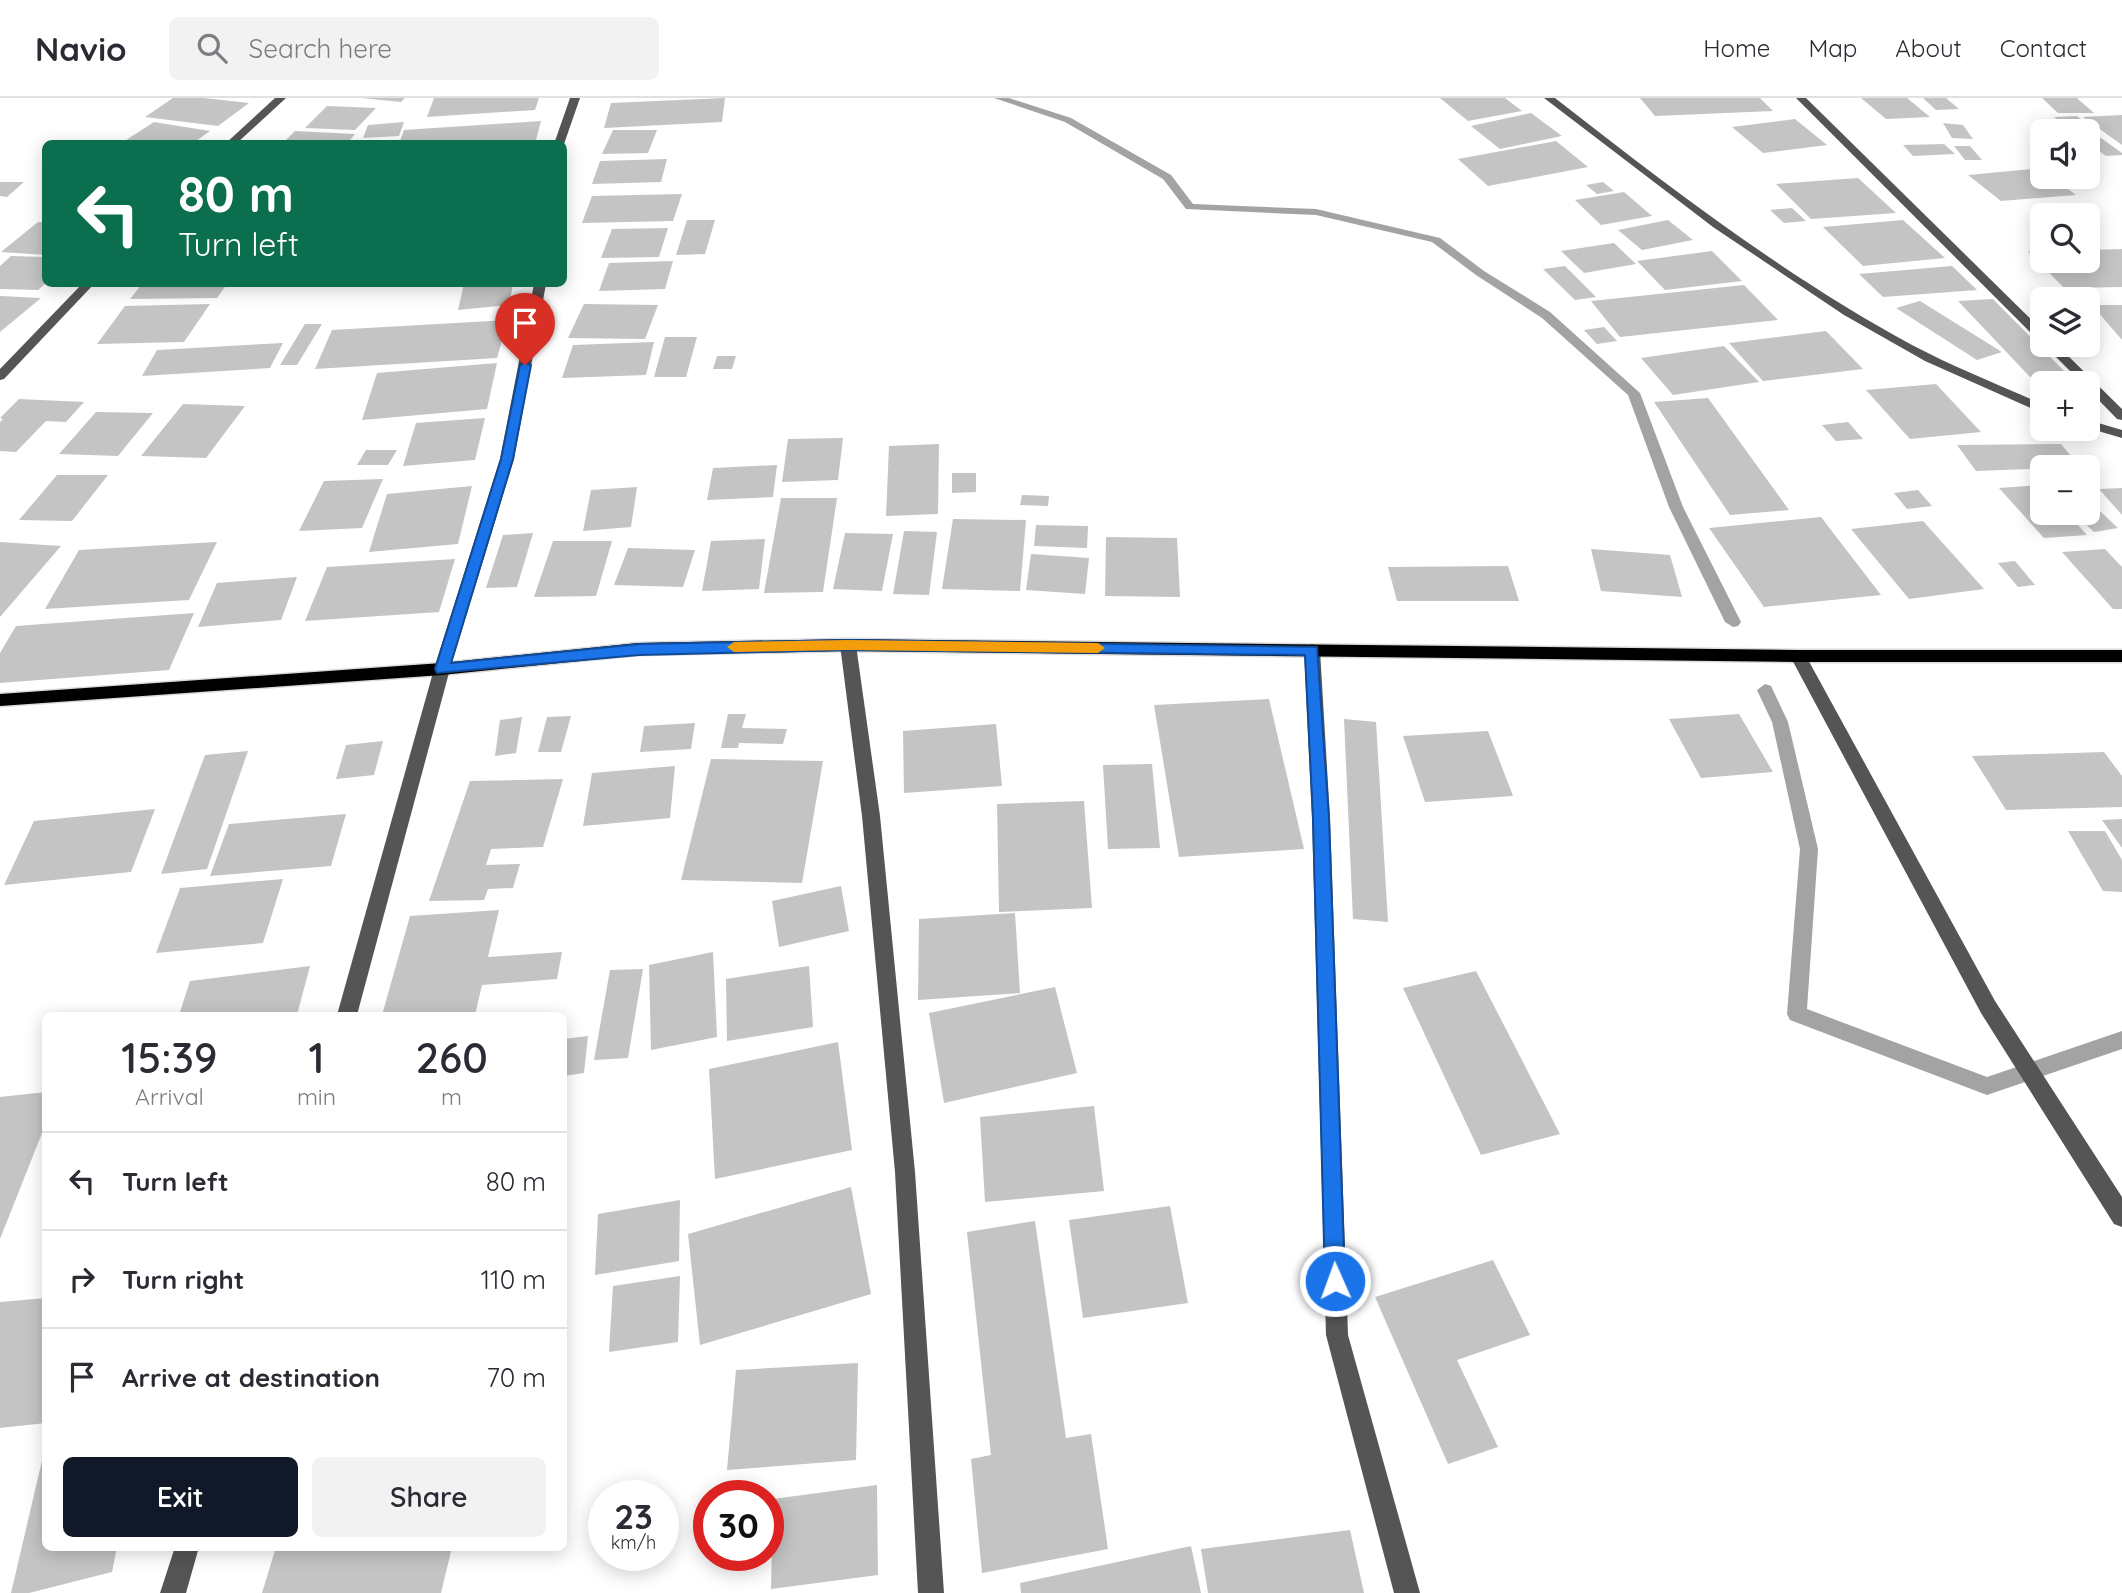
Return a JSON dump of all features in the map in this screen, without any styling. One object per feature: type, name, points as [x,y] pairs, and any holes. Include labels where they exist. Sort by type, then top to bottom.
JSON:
[{"type":"main road","points":[[0,700],[442,669],[639,649],[848,645],[1798,656],[2122,656]]},
{"type":"street","points":[[234,140],[281,98]]},
{"type":"street","points":[[560,140],[575,98]]},
{"type":"street","points":[[1549,98],[1619,153],[1894,340],[2030,402]]},
{"type":"street","points":[[1801,98],[2030,325]]},
{"type":"street","points":[[0,376],[85,287]]},
{"type":"street","points":[[348,1012],[442,669],[507,459],[539,287]]},
{"type":"street","points":[[2062,357],[2122,416]]},
{"type":"street","points":[[2100,428],[2122,434]]},
{"type":"street","points":[[848,645],[871,816],[905,1172],[931,1593]]},
{"type":"street","points":[[1312,650],[1321,818],[1337,1335],[1407,1593]]},
{"type":"street","points":[[1798,656],[1988,1007],[2116,1209]]},
{"type":"street","points":[[173,1593],[186,1551]]},
{"type":"building","points":[[173,98],[249,103],[218,126],[145,117]]},
{"type":"building","points":[[361,98],[405,98],[401,102]]},
{"type":"building","points":[[434,98],[539,98],[535,110],[427,117]]},
{"type":"building","points":[[725,98],[722,122],[604,128],[611,103]]},
{"type":"building","points":[[1440,98],[1505,98],[1522,111],[1468,121]]},
{"type":"building","points":[[1640,98],[1760,98],[1773,111],[1655,116]]},
{"type":"building","points":[[1861,98],[1907,98],[1930,117],[1886,119]]},
{"type":"building","points":[[1923,98],[1946,98],[1959,109],[1936,110]]},
{"type":"building","points":[[2042,98],[2077,98],[2094,113],[2058,113]]},
{"type":"building","points":[[327,106],[376,108],[355,130],[305,128]]},
{"type":"building","points":[[1531,113],[1562,136],[1500,149],[1471,126]]},
{"type":"building","points":[[2122,115],[2122,145],[2100,129],[2100,119],[2083,117]]},
{"type":"building","points":[[2077,116],[2081,119],[2057,119],[2054,117]]},
{"type":"building","points":[[1795,119],[1827,145],[1763,153],[1732,127]]},
{"type":"building","points":[[541,121],[536,140],[400,140],[404,130]]},
{"type":"building","points":[[154,122],[210,131],[198,140],[126,140]]},
{"type":"building","points":[[404,122],[399,136],[363,138],[368,125]]},
{"type":"building","points":[[1943,123],[1963,125],[1973,139],[1952,138]]},
{"type":"building","points":[[613,130],[657,130],[648,153],[602,154]]},
{"type":"building","points":[[295,131],[355,134],[350,140],[286,140]]},
{"type":"building","points":[[2100,138],[2122,155],[2106,156],[2100,152]]},
{"type":"building","points":[[1556,141],[1588,167],[1488,186],[1458,159]]},
{"type":"building","points":[[1944,144],[1955,154],[1913,156],[1903,145]]},
{"type":"building","points":[[1954,146],[1970,146],[1982,160],[1965,160]]},
{"type":"building","points":[[667,159],[661,182],[592,184],[600,161]]},
{"type":"building","points":[[2030,169],[2030,189],[2068,189],[2076,195],[2001,201],[1968,175]]},
{"type":"building","points":[[1858,178],[1896,213],[1811,219],[1776,184]]},
{"type":"building","points":[[0,182],[24,182],[7,197],[0,196]]},
{"type":"building","points":[[1603,182],[1614,191],[1597,194],[1586,185]]},
{"type":"building","points":[[1624,192],[1652,216],[1601,225],[1575,200]]},
{"type":"building","points":[[682,194],[673,221],[582,223],[592,196]]},
{"type":"building","points":[[1792,208],[1806,221],[1784,223],[1770,210]]},
{"type":"building","points":[[687,220],[715,220],[705,254],[676,255]]},
{"type":"building","points":[[1668,220],[1693,240],[1642,250],[1618,230]]},
{"type":"building","points":[[1903,220],[1945,258],[1863,266],[1823,227]]},
{"type":"building","points":[[38,222],[42,222],[42,255],[1,252]]},
{"type":"building","points":[[668,228],[659,257],[601,258],[612,229]]},
{"type":"building","points":[[1614,243],[1636,264],[1584,273],[1561,251]]},
{"type":"building","points":[[2122,249],[2122,287],[2063,287],[2049,273],[2100,273],[2100,250]]},
{"type":"building","points":[[1712,251],[1742,281],[1665,290],[1637,261]]},
{"type":"building","points":[[11,256],[42,257],[42,286],[38,290],[0,289],[0,266]]},
{"type":"building","points":[[673,261],[665,289],[599,291],[609,263]]},
{"type":"building","points":[[1565,266],[1596,297],[1575,300],[1543,269]]},
{"type":"building","points":[[1952,266],[1977,290],[1883,297],[1859,274]]},
{"type":"building","points":[[1744,285],[1778,320],[1620,337],[1591,301]]},
{"type":"building","points":[[140,287],[225,287],[217,298],[130,299]]},
{"type":"building","points":[[463,287],[512,287],[509,305],[458,310]]},
{"type":"building","points":[[0,296],[41,298],[0,332]]},
{"type":"building","points":[[1993,299],[2030,336],[2030,357],[2050,357],[2064,371],[2030,371],[2030,377],[1958,301]]},
{"type":"building","points":[[1920,301],[2002,352],[1977,360],[1896,308]]},
{"type":"building","points":[[210,304],[184,342],[97,344],[125,306]]},
{"type":"building","points":[[584,304],[658,305],[645,339],[568,338]]},
{"type":"building","points":[[2100,305],[2122,305],[2122,340],[2100,314]]},
{"type":"building","points":[[508,320],[497,358],[315,369],[332,330]]},
{"type":"building","points":[[305,324],[322,324],[297,365],[280,365]]},
{"type":"building","points":[[1604,327],[1617,341],[1597,344],[1584,330]]},
{"type":"building","points":[[1826,331],[1863,369],[1763,381],[1729,343]]},
{"type":"building","points":[[665,337],[697,337],[686,377],[654,377]]},
{"type":"building","points":[[654,342],[646,375],[562,378],[573,345]]},
{"type":"building","points":[[283,343],[270,368],[142,376],[157,350]]},
{"type":"building","points":[[1724,346],[1759,382],[1673,395],[1641,358]]},
{"type":"building","points":[[717,356],[736,356],[732,369],[713,369]]},
{"type":"building","points":[[497,363],[487,409],[362,420],[377,373]]},
{"type":"building","points":[[1936,384],[1981,432],[1910,439],[1866,390]]},
{"type":"building","points":[[1708,398],[1789,510],[1730,515],[1654,402]]},
{"type":"building","points":[[19,399],[84,402],[66,422],[46,421],[16,452],[0,451],[0,422],[3,419],[0,418]]},
{"type":"building","points":[[183,404],[245,406],[206,458],[141,456]]},
{"type":"building","points":[[96,412],[153,413],[118,456],[59,454]]},
{"type":"building","points":[[485,418],[475,460],[403,466],[416,423]]},
{"type":"building","points":[[1848,422],[1863,439],[1836,441],[1822,425]]},
{"type":"building","points":[[843,438],[838,480],[782,482],[788,439]]},
{"type":"building","points":[[939,444],[938,514],[886,516],[889,446]]},
{"type":"building","points":[[2061,444],[2070,455],[2030,455],[2030,469],[1976,471],[1957,445]]},
{"type":"building","points":[[366,450],[397,450],[388,465],[357,465]]},
{"type":"building","points":[[777,465],[773,497],[707,500],[713,468]]},
{"type":"building","points":[[952,473],[976,473],[976,492],[952,493]]},
{"type":"building","points":[[57,475],[108,475],[72,521],[19,520]]},
{"type":"building","points":[[383,479],[362,528],[299,531],[324,481]]},
{"type":"building","points":[[472,486],[458,544],[369,552],[387,494]]},
{"type":"building","points":[[2030,486],[2030,522],[1999,488]]},
{"type":"building","points":[[637,487],[631,527],[583,531],[591,490]]},
{"type":"building","points":[[2122,488],[2122,515],[2100,490]]},
{"type":"building","points":[[1918,490],[1932,506],[1907,509],[1894,493]]},
{"type":"building","points":[[1022,495],[1049,496],[1048,506],[1020,505]]},
{"type":"building","points":[[781,498],[837,498],[823,592],[764,593]]},
{"type":"building","points":[[2100,511],[2118,528],[2094,532],[2087,525],[2100,525]]},
{"type":"building","points":[[1821,517],[1881,595],[1764,607],[1709,528]]},
{"type":"building","points":[[953,519],[1026,520],[1020,591],[942,589]]},
{"type":"building","points":[[1923,521],[1984,589],[1909,599],[1851,529]]},
{"type":"building","points":[[1036,525],[1088,526],[1087,548],[1034,546]]},
{"type":"building","points":[[2032,525],[2078,525],[2087,535],[2044,538]]},
{"type":"building","points":[[904,531],[937,532],[929,595],[893,594]]},
{"type":"building","points":[[533,533],[517,587],[486,588],[503,535]]},
{"type":"building","points":[[845,533],[893,534],[882,591],[833,589]]},
{"type":"building","points":[[1106,537],[1177,538],[1180,597],[1105,596]]},
{"type":"building","points":[[765,539],[759,589],[702,591],[711,541]]},
{"type":"building","points":[[553,541],[612,541],[596,596],[534,597]]},
{"type":"building","points":[[0,542],[61,546],[0,617]]},
{"type":"building","points":[[217,542],[189,600],[45,609],[79,550]]},
{"type":"building","points":[[628,548],[695,550],[683,587],[614,585]]},
{"type":"building","points":[[1591,549],[1670,555],[1682,597],[1601,591]]},
{"type":"building","points":[[2105,549],[2122,567],[2122,609],[2113,609],[2062,552]]},
{"type":"building","points":[[1031,554],[1089,558],[1085,594],[1026,590]]},
{"type":"building","points":[[455,559],[439,612],[305,621],[327,567]]},
{"type":"building","points":[[2015,561],[2035,585],[2018,587],[1998,563]]},
{"type":"building","points":[[1508,566],[1519,601],[1397,601],[1388,567]]},
{"type":"building","points":[[297,577],[281,620],[198,627],[217,583]]},
{"type":"building","points":[[194,613],[169,670],[0,683],[0,653],[16,626]]},
{"type":"building","points":[[1269,699],[1304,849],[1179,857],[1154,705]]},
{"type":"building","points":[[728,714],[746,714],[742,728],[787,729],[783,744],[739,743],[738,748],[721,748]]},
{"type":"building","points":[[1739,714],[1773,772],[1701,778],[1669,719]]},
{"type":"building","points":[[571,716],[561,752],[538,752],[547,717]]},
{"type":"building","points":[[522,717],[516,753],[495,756],[500,720]]},
{"type":"building","points":[[1344,719],[1376,722],[1388,922],[1353,919]]},
{"type":"building","points":[[695,723],[691,749],[640,752],[644,726]]},
{"type":"building","points":[[996,724],[1002,786],[904,793],[903,731]]},
{"type":"building","points":[[1488,731],[1513,796],[1425,802],[1403,736]]},
{"type":"building","points":[[383,741],[374,775],[336,779],[346,745]]},
{"type":"building","points":[[248,751],[207,869],[161,874],[205,755]]},
{"type":"building","points":[[2104,752],[2122,776],[2122,807],[2006,810],[1972,756]]},
{"type":"building","points":[[711,759],[823,761],[802,883],[681,880]]},
{"type":"building","points":[[1152,764],[1160,848],[1108,849],[1103,765]]},
{"type":"building","points":[[675,766],[670,818],[583,826],[592,773]]},
{"type":"building","points":[[563,779],[543,847],[491,849],[486,865],[520,864],[513,888],[488,889],[484,900],[429,901],[470,781]]},
{"type":"building","points":[[1084,801],[1092,908],[999,912],[997,804]]},
{"type":"building","points":[[155,809],[131,872],[4,885],[34,821]]},
{"type":"building","points":[[346,814],[331,866],[210,876],[229,824]]},
{"type":"building","points":[[2122,819],[2122,848],[2102,820]]},
{"type":"building","points":[[2068,831],[2105,831],[2122,860],[2122,892],[2103,891]]},
{"type":"building","points":[[283,879],[263,943],[156,953],[180,888]]},
{"type":"building","points":[[841,886],[849,931],[779,947],[772,901]]},
{"type":"building","points":[[499,910],[488,957],[562,952],[557,979],[482,985],[476,1012],[383,1012],[410,916]]},
{"type":"building","points":[[1015,913],[1020,993],[918,1000],[919,919]]},
{"type":"building","points":[[713,952],[717,1037],[651,1050],[649,965]]},
{"type":"building","points":[[310,966],[298,1012],[180,1012],[190,981]]},
{"type":"building","points":[[809,966],[813,1027],[727,1041],[726,979]]},
{"type":"building","points":[[643,969],[628,1058],[594,1060],[610,970]]},
{"type":"building","points":[[1476,971],[1560,1134],[1481,1155],[1403,988]]},
{"type":"building","points":[[1055,987],[1077,1073],[944,1103],[929,1013]]},
{"type":"building","points":[[588,1036],[584,1073],[567,1076],[567,1039]]},
{"type":"building","points":[[838,1042],[852,1150],[715,1179],[709,1069]]},
{"type":"building","points":[[42,1092],[42,1133],[0,1239],[0,1097]]},
{"type":"building","points":[[1094,1106],[1104,1191],[985,1202],[980,1117]]},
{"type":"building","points":[[851,1187],[871,1294],[700,1345],[688,1234]]},
{"type":"building","points":[[680,1200],[679,1261],[595,1275],[598,1214]]},
{"type":"building","points":[[1170,1206],[1188,1303],[1083,1318],[1069,1220]]},
{"type":"building","points":[[1035,1221],[1066,1438],[1091,1434],[1108,1549],[982,1573],[971,1459],[991,1455],[967,1232]]},
{"type":"building","points":[[1493,1260],[1530,1335],[1457,1360],[1498,1447],[1448,1464],[1375,1297]]},
{"type":"building","points":[[680,1276],[678,1342],[609,1352],[613,1286]]},
{"type":"building","points":[[42,1298],[42,1423],[0,1428],[0,1302]]},
{"type":"building","points":[[858,1363],[856,1460],[727,1470],[736,1370]]},
{"type":"building","points":[[42,1461],[42,1551],[116,1551],[112,1572],[29,1593],[11,1593]]},
{"type":"building","points":[[877,1485],[878,1575],[771,1589],[771,1571],[784,1571],[784,1498]]},
{"type":"building","points":[[1350,1530],[1364,1593],[1208,1593],[1201,1549]]},
{"type":"building","points":[[1191,1546],[1201,1593],[1021,1593],[1020,1583]]},
{"type":"building","points":[[275,1551],[451,1551],[441,1593],[262,1593]]},
{"type":"waterway","points":[[999,98],[1068,120],[1167,177],[1190,207],[1316,212],[1436,240],[1480,273],[1546,315],[1634,393],[1676,507],[1733,622]]},
{"type":"waterway","points":[[1765,690],[1780,722],[1809,849],[1797,1014],[1987,1086],[2122,1040]]},
{"type":"slow traffic","points":[[734,647],[848,645],[1098,648]]},
{"type":"route","points":[[525,365],[507,459],[442,669],[639,649],[848,645],[1312,650],[1321,818],[1335,1281]]}]
